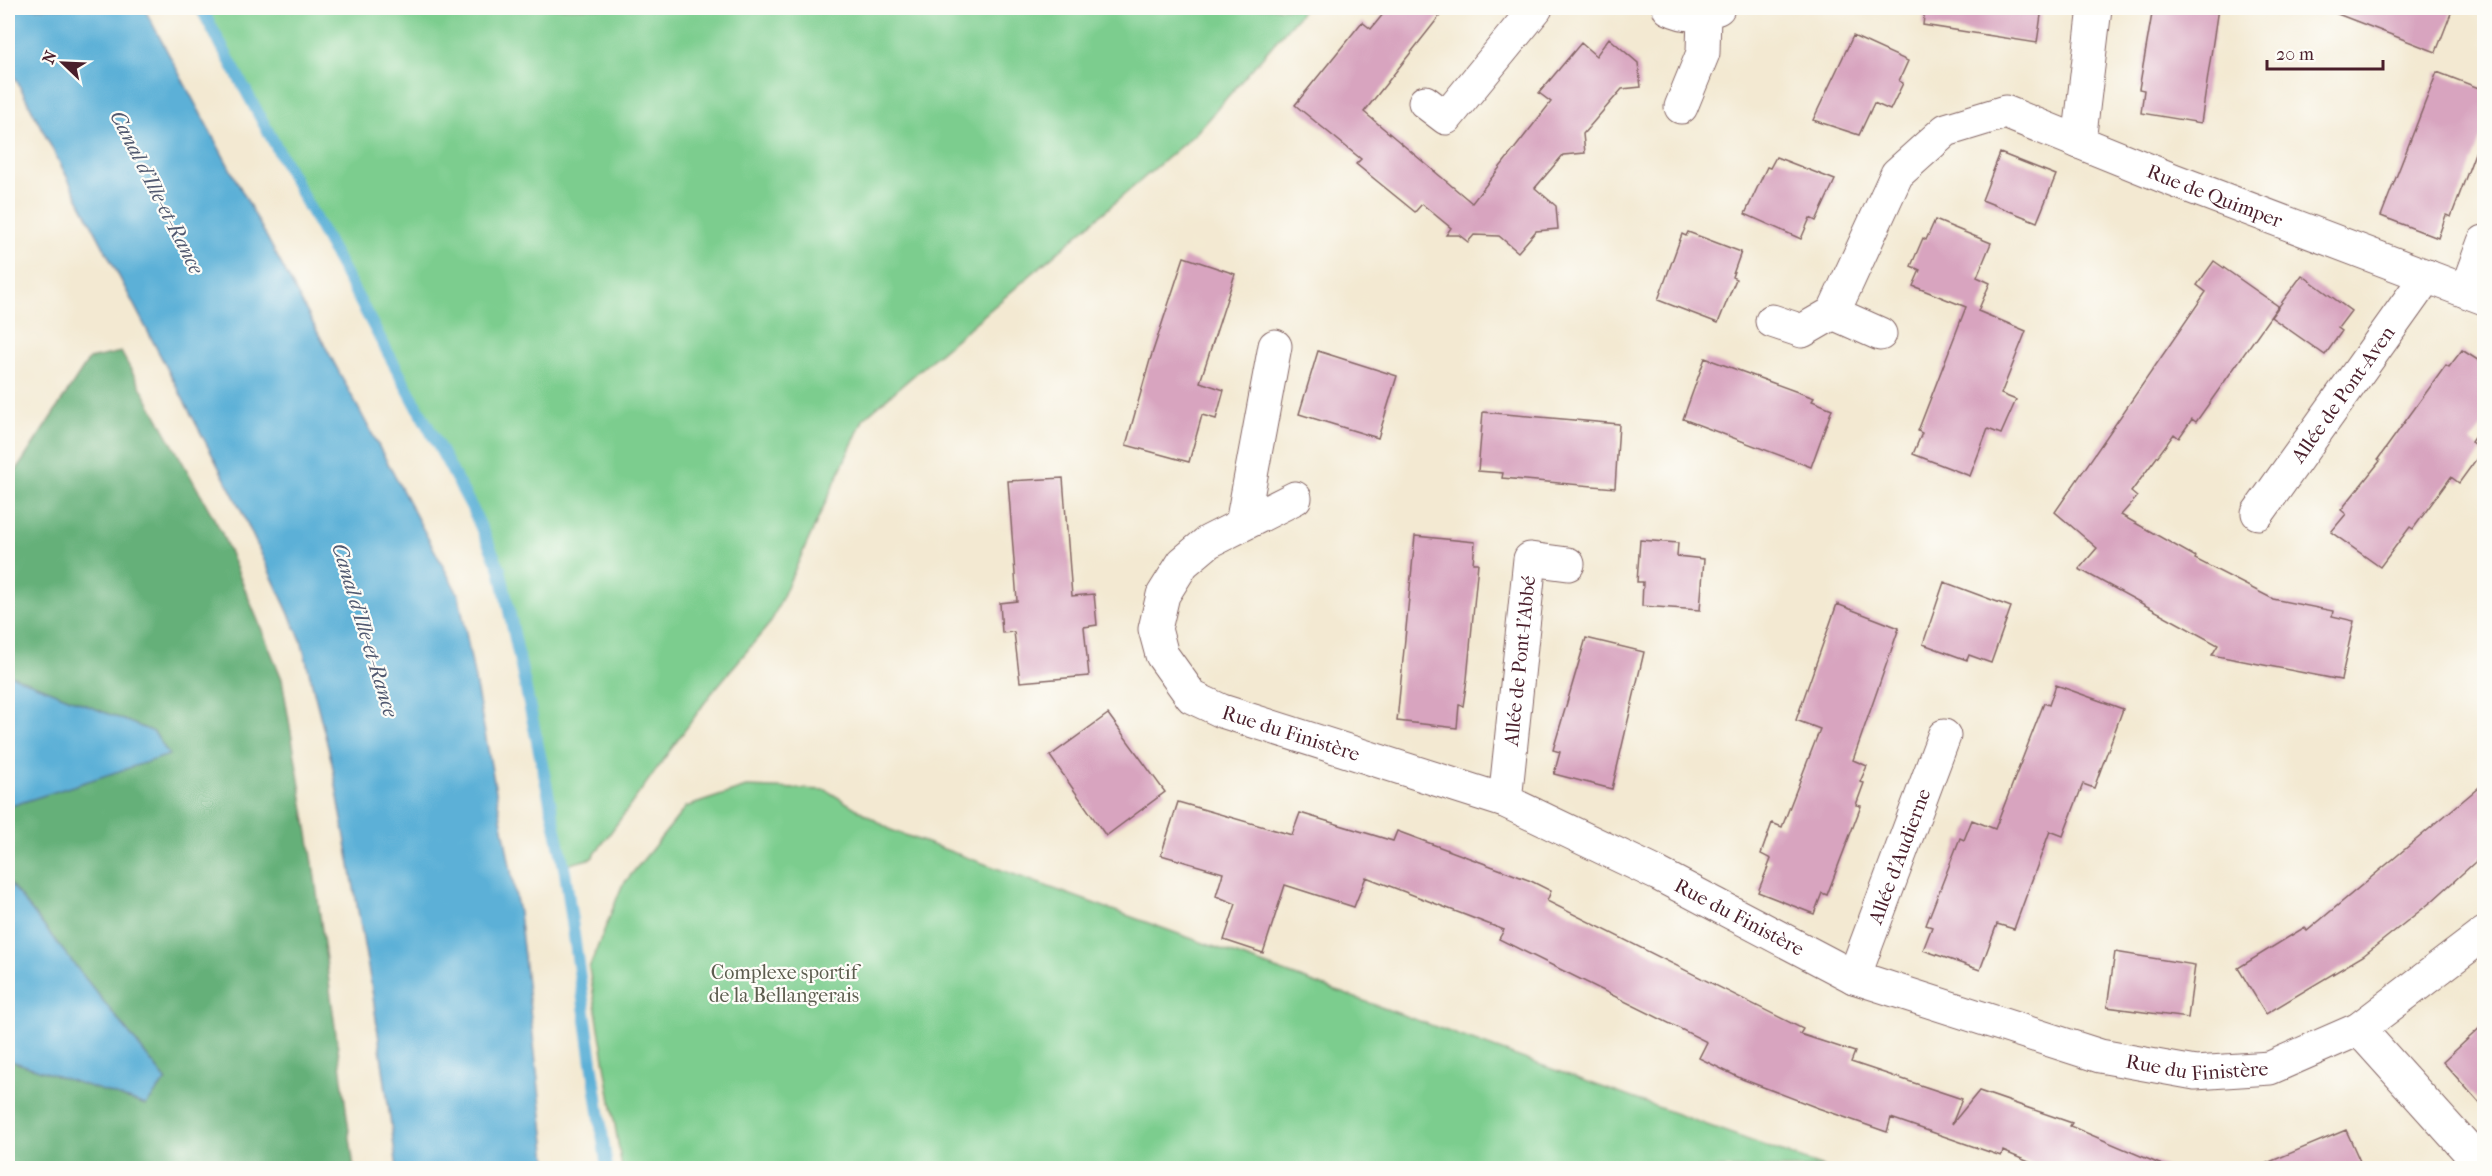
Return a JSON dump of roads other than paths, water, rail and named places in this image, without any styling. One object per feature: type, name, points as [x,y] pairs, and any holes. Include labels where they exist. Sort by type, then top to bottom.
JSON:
[{"type":"street","points":[[1425,102],[1446,118],[1536,8]]},
{"type":"street","points":[[1670,8],[1684,15],[1711,10],[1703,53],[1681,107]]},
{"type":"street","points":[[2079,142],[2095,8]]},
{"type":"street","name":"Rue de Quimper","points":[[1833,313],[1897,174],[1946,130],[2005,111],[2173,180],[2475,295]]},
{"type":"street","points":[[2475,295],[2484,242]]},
{"type":"street","name":"Allée de Pont-Aven","points":[[2258,513],[2427,276]]},
{"type":"street","points":[[1772,321],[1802,331],[1833,313],[1880,333]]},
{"type":"street","points":[[1242,524],[1275,346]]},
{"type":"street","name":"Rue du Finistère","points":[[1295,498],[1208,542],[1183,563],[1163,595],[1155,629],[1162,655],[1192,697],[1222,711],[1505,801],[1658,874],[1854,977],[2100,1056],[2195,1073],[2270,1068],[2359,1029],[2484,934]]},
{"type":"street","name":"Allée de Pont-l'Abbé","points":[[1505,801],[1530,559],[1568,564]]},
{"type":"street","name":"Allée d'Audierne","points":[[1854,977],[1944,736]]},
{"type":"street","points":[[2359,1029],[2484,1168]]},
{"type":"water","name":"Canal d'Ille-et-Rance","points":[[8,8],[144,8],[459,596],[519,913],[548,1168],[397,1168],[372,990],[332,763],[301,640],[240,508],[8,64]]},
{"type":"water","points":[[8,674],[154,732],[169,755],[8,807]]},
{"type":"water","points":[[8,881],[166,1080],[146,1105],[8,1060]]},
{"type":"waterway","points":[[201,8],[472,508],[500,569],[565,872],[607,1168]]},
{"type":"park label","name":"Complexe sportif de la Bellangerais","points":[[784,984]]}]
